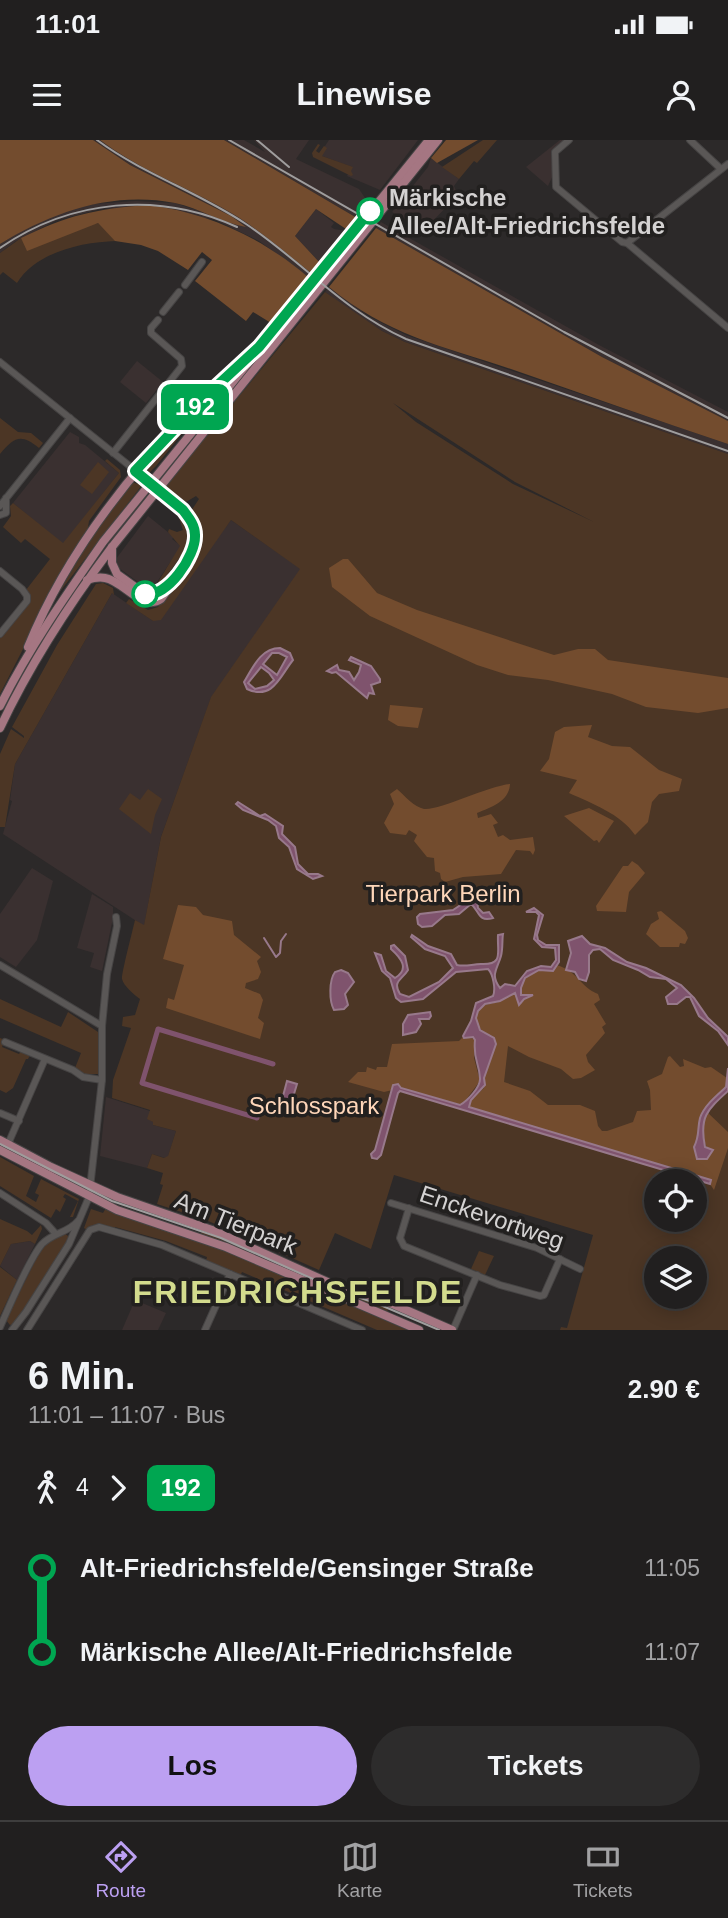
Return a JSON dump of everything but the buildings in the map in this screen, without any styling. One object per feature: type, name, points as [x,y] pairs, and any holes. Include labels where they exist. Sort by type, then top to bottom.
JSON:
[{"type":"main road","points":[[0,728],[18,692],[87,579],[438,140]]},
{"type":"main road","points":[[0,706],[60,602],[103,542],[426,143]]},
{"type":"main road","points":[[19,669],[60,582],[99,519],[135,471],[204,398],[259,347]]},
{"type":"main road","points":[[87,579],[110,579],[150,603],[161,598],[190,556],[194,544],[192,524],[181,508],[135,471]]},
{"type":"main road","points":[[112,547],[114,569],[124,579],[150,595],[168,587]]},
{"type":"main road","name":"Am Tierpark","points":[[4,1142],[124,1200],[212,1230],[334,1285],[383,1300],[453,1330]]},
{"type":"main road","name":"Am Tierpark","points":[[0,1150],[89,1197],[146,1221],[242,1253],[419,1330]]},
{"type":"street","points":[[569,140],[555,152],[555,181],[558,189],[727,326]]},
{"type":"street","points":[[690,140],[721,169]]},
{"type":"street","points":[[627,243],[728,164]]},
{"type":"street","points":[[185,285],[202,262]]},
{"type":"street","points":[[163,313],[180,292]]},
{"type":"street","points":[[113,453],[182,366],[181,359],[151,333],[151,328],[158,320]]},
{"type":"street","points":[[0,362],[135,471]]},
{"type":"street","points":[[0,506],[70,418]]},
{"type":"street","points":[[0,515],[6,513],[6,498]]},
{"type":"street","points":[[0,571],[25,591],[27,596],[27,601],[0,634]]},
{"type":"street","points":[[79,1219],[71,1228],[55,1233],[36,1254],[1,1325],[13,1330],[65,1250],[89,1197],[102,1080],[102,1026],[107,974],[117,926],[116,917]]},
{"type":"street","points":[[0,965],[102,1026]]},
{"type":"street","points":[[5,1042],[73,1070],[83,1077],[102,1080]]},
{"type":"street","name":"Am Tierpark","points":[[4,1142],[19,1121],[45,1059]]},
{"type":"street","points":[[0,1113],[19,1121]]},
{"type":"street","points":[[0,1194],[46,1223],[55,1233]]},
{"type":"street","name":"Enckevortweg","points":[[391,1203],[537,1248],[580,1269]]},
{"type":"street","points":[[409,1208],[400,1238],[404,1246],[513,1289],[540,1296],[547,1292],[560,1259]]},
{"type":"street","name":"Am Tierpark","points":[[74,1255],[88,1232],[99,1227],[162,1245],[362,1330]]},
{"type":"street","points":[[27,1330],[74,1255],[65,1250]]},
{"type":"street","points":[[205,1330],[230,1274]]},
{"type":"street","points":[[453,1330],[477,1275]]},
{"type":"shaded area","points":[[0,140],[93,140],[130,165],[231,216],[246,227],[175,203],[128,200],[105,202],[62,214],[0,244]]},
{"type":"shaded area","points":[[93,140],[100,140],[132,162],[252,225],[311,273],[308,277],[259,241],[213,219],[105,208],[57,220],[16,241],[0,253],[0,244],[32,224],[93,204],[135,201],[175,203],[245,226],[231,216],[130,165]]},
{"type":"shaded area","points":[[100,140],[224,140],[357,218],[346,229],[316,209],[295,236],[320,263],[311,273],[244,221],[143,167]]},
{"type":"shaded area","points":[[224,140],[244,140],[265,152],[254,140],[309,140],[296,159],[359,189],[365,198],[364,208],[357,218]]},
{"type":"shaded area","points":[[329,140],[418,140],[380,190],[347,176],[352,167],[319,155]]},
{"type":"shaded area","points":[[446,140],[478,140],[437,163],[431,158]]},
{"type":"shaded area","points":[[560,140],[567,140],[551,152],[553,175],[548,186],[526,167]]},
{"type":"shaded area","points":[[431,158],[459,179],[454,186],[458,195],[424,230],[392,212],[428,167]]},
{"type":"shaded area","points":[[148,205],[192,214],[233,229],[272,250],[308,277],[271,323],[253,312],[246,321],[195,281],[212,260],[202,252],[188,270],[158,251],[115,241],[98,223],[27,251],[21,238],[82,214]]},
{"type":"shaded area","points":[[316,209],[334,223],[331,227],[347,231],[320,263],[295,236]]},
{"type":"shaded area","points":[[381,222],[599,345],[728,412],[728,421],[602,357],[376,228]]},
{"type":"shaded area","points":[[376,228],[602,357],[728,421],[728,444],[438,346],[372,317],[329,287]]},
{"type":"shaded area","points":[[329,287],[368,316],[406,335],[728,444],[728,454],[405,342],[347,309],[325,292]]},
{"type":"shaded area","points":[[137,361],[163,382],[146,403],[120,382]]},
{"type":"shaded area","points":[[70,432],[79,437],[79,443],[119,473],[63,544],[13,503]]},
{"type":"shaded area","points":[[148,516],[181,546],[153,588],[146,588],[119,568],[116,559]]},
{"type":"shaded area","points":[[231,520],[301,569],[211,698],[161,837],[144,926],[3,834],[12,801],[15,764],[112,593],[153,621]]},
{"type":"shaded area","points":[[343,559],[348,559],[377,593],[417,610],[554,655],[578,649],[595,649],[608,660],[728,678],[728,708],[698,713],[646,707],[612,694],[548,680],[508,675],[477,665],[370,616],[332,587],[329,568]]},
{"type":"shaded area","points":[[280,648],[290,653],[293,660],[270,689],[256,692],[247,689],[244,682],[254,665],[273,649]],"holes":[[[272,653],[287,657],[277,675],[263,664]],[[261,667],[274,680],[267,686],[255,689],[248,683]]]},
{"type":"shaded area","points":[[351,657],[371,666],[380,679],[380,682],[371,685],[374,694],[369,693],[367,698],[336,672],[327,671],[337,665],[339,670],[349,672],[354,680],[361,665],[349,660]]},
{"type":"shaded area","points":[[390,705],[423,708],[418,728],[398,726],[388,720]]},
{"type":"shaded area","points":[[592,725],[588,737],[612,746],[630,747],[659,770],[682,779],[679,791],[659,794],[652,802],[648,822],[635,835],[614,815],[569,793],[577,780],[540,771],[549,759],[555,732],[564,727]]},
{"type":"shaded area","points":[[510,784],[503,800],[477,813],[478,818],[491,814],[498,823],[493,825],[498,837],[503,835],[510,840],[533,837],[535,850],[533,855],[530,851],[516,850],[501,874],[463,877],[445,882],[440,873],[435,871],[434,858],[427,857],[414,841],[417,835],[409,830],[406,835],[390,833],[384,823],[394,804],[390,794],[397,789],[413,804],[431,809]]},
{"type":"shaded area","points":[[238,802],[260,816],[265,814],[283,826],[282,834],[295,847],[298,864],[308,874],[322,876],[313,879],[297,869],[289,847],[279,838],[276,826],[243,810],[236,804]]},
{"type":"shaded area","points":[[589,808],[614,821],[599,843],[564,816]]},
{"type":"shaded area","points":[[632,861],[645,873],[629,892],[626,912],[597,911],[596,906],[623,866],[628,866]]},
{"type":"shaded area","points":[[32,868],[53,881],[37,940],[16,967],[0,957],[0,914]]},
{"type":"shaded area","points":[[92,894],[113,907],[102,971],[90,967],[94,953],[77,948]]},
{"type":"shaded area","points":[[471,898],[477,900],[478,908],[483,913],[489,912],[493,918],[484,919],[471,904],[459,914],[445,915],[432,926],[422,927],[418,924],[417,917],[420,914],[453,910]]},
{"type":"shaded area","points":[[178,905],[196,907],[203,915],[232,921],[234,935],[261,957],[257,961],[261,972],[258,979],[246,983],[245,988],[260,994],[263,1000],[258,1018],[264,1023],[260,1039],[166,1008],[168,998],[174,1000],[184,965],[163,959]]},
{"type":"shaded area","points":[[534,908],[543,915],[538,940],[546,945],[559,945],[559,962],[553,971],[539,970],[525,978],[521,995],[533,995],[519,1005],[515,993],[500,1001],[485,1004],[478,1011],[476,1018],[480,1030],[494,1038],[496,1044],[484,1078],[485,1085],[471,1100],[469,1107],[675,1169],[660,1169],[400,1091],[381,1155],[377,1159],[372,1158],[393,1085],[398,1084],[401,1088],[460,1105],[476,1089],[480,1078],[475,1040],[473,1037],[463,1036],[476,1003],[493,996],[494,990],[493,978],[488,969],[456,972],[423,999],[401,1002],[396,998],[390,978],[382,971],[375,953],[381,955],[386,971],[395,978],[400,975],[403,967],[391,946],[394,945],[405,956],[408,970],[397,986],[400,994],[409,997],[439,982],[453,968],[445,956],[425,949],[412,935],[428,946],[451,954],[457,965],[463,966],[488,964],[496,960],[498,935],[503,934],[502,953],[495,979],[500,988],[505,984],[515,986],[527,971],[541,966],[551,967],[556,960],[555,948],[542,947],[534,939],[539,915],[536,912],[526,912]]},
{"type":"shaded area","points":[[661,911],[685,931],[688,938],[685,944],[680,943],[679,947],[660,947],[646,934],[651,924],[659,919],[657,912]]},
{"type":"shaded area","points":[[582,936],[590,944],[605,948],[627,962],[681,985],[728,1037],[728,1045],[718,1031],[699,1016],[690,997],[677,1004],[668,1004],[666,997],[677,988],[666,979],[650,977],[613,960],[600,949],[593,950],[589,955],[586,981],[579,979],[575,972],[566,970],[571,953],[568,941]]},
{"type":"shaded area","points":[[556,965],[563,967],[598,994],[600,1000],[594,1004],[606,1024],[602,1027],[605,1033],[586,1055],[595,1070],[581,1078],[573,1079],[561,1069],[508,1046],[504,1082],[530,1091],[548,1105],[580,1105],[595,1111],[598,1126],[602,1131],[607,1131],[633,1122],[637,1111],[651,1110],[647,1081],[662,1074],[668,1057],[680,1067],[684,1066],[683,1059],[705,1068],[711,1067],[727,1078],[726,1087],[705,1111],[694,1146],[698,1156],[708,1149],[703,1131],[707,1112],[728,1132],[728,1148],[714,1190],[710,1184],[711,1180],[707,1179],[707,1169],[675,1169],[469,1107],[471,1100],[484,1088],[484,1078],[496,1044],[492,1036],[479,1028],[476,1014],[485,1005],[515,993],[519,1005],[531,996],[521,994],[525,978],[539,970],[552,971]]},
{"type":"shaded area","points":[[341,970],[348,973],[354,982],[345,994],[348,1005],[344,1009],[334,1010],[331,985],[335,972]]},
{"type":"shaded area","points":[[430,1012],[429,1019],[419,1019],[421,1024],[416,1032],[403,1035],[403,1024],[408,1015]]},
{"type":"shaded area","points":[[463,1037],[475,1039],[474,1058],[480,1081],[462,1105],[401,1088],[384,1092],[348,1082],[358,1072],[366,1072],[367,1067],[376,1070],[377,1067],[387,1067],[392,1044],[459,1041]]},
{"type":"shaded area","points":[[728,1068],[728,1091],[710,1109],[704,1121],[705,1147],[713,1150],[707,1159],[697,1159],[694,1147],[700,1118],[708,1105],[726,1087]]},
{"type":"shaded area","points":[[287,1081],[297,1084],[288,1114],[279,1111]]},
{"type":"shaded area","points":[[106,1097],[150,1111],[153,1125],[176,1131],[168,1157],[152,1154],[147,1168],[100,1156]]},
{"type":"shaded area","points":[[30,1241],[35,1244],[17,1280],[0,1266],[11,1244]]},
{"type":"shaded area","points":[[135,1300],[166,1313],[158,1330],[122,1330]]},
{"type":"green space","points":[[483,140],[497,140],[459,179],[442,167]]},
{"type":"green space","points":[[318,144],[320,145],[316,151],[319,153],[324,146],[327,148],[322,156],[353,167],[353,175],[313,157],[312,153]]},
{"type":"green space","points":[[98,223],[116,241],[75,247],[48,256],[25,272],[17,283],[3,272],[0,275],[0,253],[21,238],[23,241]]},
{"type":"green space","name":"Tierpark Berlin","points":[[325,292],[382,331],[405,342],[728,454],[728,1330],[560,1330],[561,1327],[567,1328],[593,1235],[394,1175],[371,1249],[335,1233],[319,1270],[206,1220],[157,1204],[163,1185],[160,1184],[163,1173],[147,1168],[152,1154],[164,1158],[168,1156],[176,1131],[153,1125],[153,1122],[147,1119],[150,1110],[112,1098],[113,1080],[131,1028],[122,1026],[123,1017],[135,1015],[140,999],[129,990],[122,979],[125,961],[135,920],[144,925],[161,837],[211,697],[300,569],[231,520],[161,620],[153,621],[126,603],[129,599],[148,610],[158,607],[196,555],[200,530],[191,511],[199,499],[196,496],[186,502],[165,486]],"holes":[[[393,403],[515,482],[594,522],[513,484],[416,422]]]},
{"type":"green space","points":[[221,385],[149,473],[146,466],[155,452]]},
{"type":"green space","points":[[0,418],[18,432],[31,433],[43,443],[39,448],[27,440],[18,439],[0,454]]},
{"type":"green space","points":[[107,459],[120,470],[121,477],[89,521],[87,533],[46,604],[0,694],[0,637],[28,602],[30,595],[26,590],[50,559],[25,539],[21,543],[3,527],[11,516],[10,506],[13,503],[63,543],[119,473],[105,461]]},
{"type":"green space","points":[[98,462],[109,472],[92,494],[80,485]]},
{"type":"green space","points":[[131,482],[142,485],[55,598],[98,526]]},
{"type":"green space","points":[[178,515],[188,531],[185,550],[159,587],[148,591],[140,586],[141,584],[155,587],[180,546],[168,532],[169,529],[177,532],[183,530]]},
{"type":"green space","points":[[103,583],[113,588],[114,595],[112,593],[15,764],[5,827],[0,827],[0,754],[11,729],[24,738],[12,727],[57,645],[96,584]]},
{"type":"green space","points":[[148,789],[162,799],[151,834],[119,809],[130,793],[140,800]]},
{"type":"green space","points":[[0,999],[61,1027],[68,1012],[98,1032],[98,1074],[85,1074],[75,1068],[81,1053],[0,1018]]},
{"type":"green space","points":[[0,1038],[5,1040],[2,1047],[30,1055],[13,1088],[6,1093],[0,1090]]},
{"type":"green space","points":[[0,1157],[34,1176],[26,1196],[36,1202],[39,1195],[35,1193],[41,1179],[79,1199],[73,1217],[70,1217],[78,1201],[65,1194],[63,1197],[66,1199],[60,1212],[56,1209],[51,1218],[0,1186]]},
{"type":"green space","points":[[106,1208],[223,1250],[407,1330],[377,1330],[242,1272],[240,1276],[206,1261],[207,1257],[166,1241],[115,1227],[114,1230],[96,1225],[87,1230],[84,1228],[91,1209],[103,1213]]},
{"type":"green space","points":[[0,1219],[32,1235],[41,1225],[42,1229],[35,1244],[30,1241],[11,1244],[0,1266]]},
{"type":"green space","points":[[203,1229],[387,1304],[388,1314],[200,1236]]},
{"type":"green space","points":[[64,1233],[68,1240],[14,1324],[10,1325],[6,1320],[40,1251],[47,1243]]},
{"type":"green space","points":[[479,1251],[494,1256],[485,1275],[471,1269]]},
{"type":"green space","points":[[0,1267],[17,1280],[0,1316]]},
{"type":"waterway","points":[[264,938],[276,957],[286,934]]},
{"type":"waterway","points":[[257,1118],[142,1083],[158,1029],[273,1064]]},
{"type":"tram line","points":[[0,1144],[112,1201],[221,1238],[340,1291],[439,1330]]},
{"type":"railway","points":[[97,140],[133,163],[246,224],[342,300],[406,339],[728,451]]},
{"type":"railway","points":[[229,140],[564,332],[728,418]]},
{"type":"railway","points":[[257,140],[289,167]]},
{"type":"railway","points":[[0,248],[56,219],[86,210],[116,206],[177,208],[237,227]]},
{"type":"bus line","name":"192","points":[[145,594],[158,593],[168,587],[190,556],[195,535],[190,518],[183,510],[135,471],[207,395],[259,347],[370,211]]},
{"type":"place","name":"Märkische Allee/Alt-Friedrichsfelde","points":[[370,211]]},
{"type":"district","name":"FRIEDRICHSFELDE","points":[[298,1292]]},
{"type":"park label","name":"Schlosspark","points":[[314,1105]]}]
